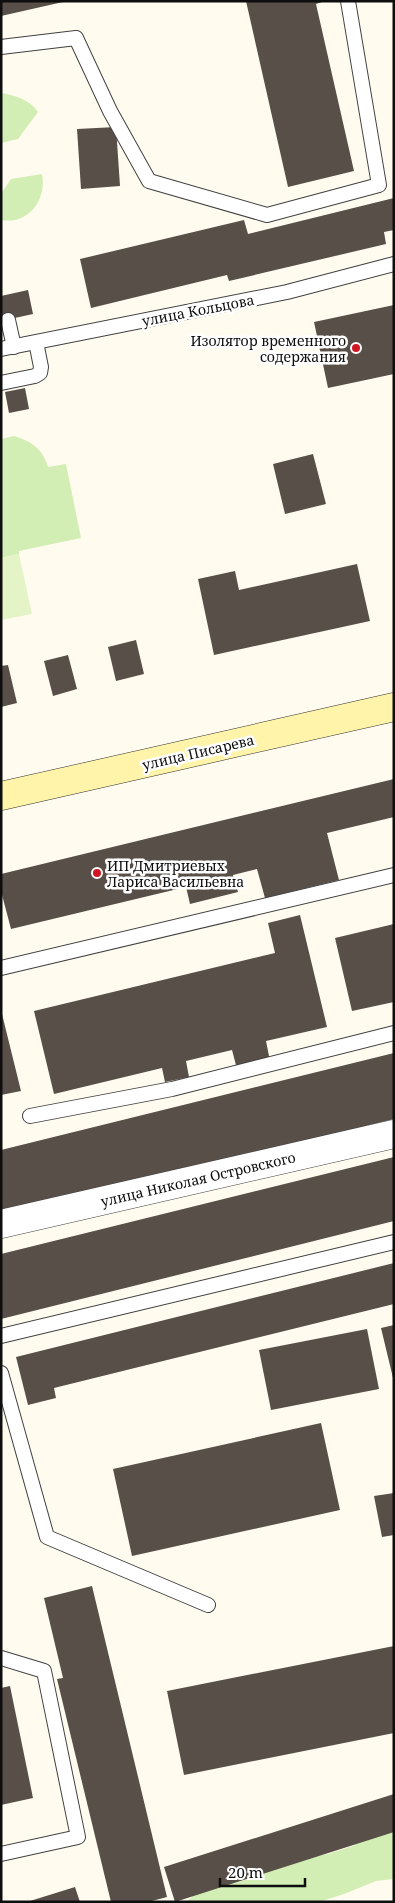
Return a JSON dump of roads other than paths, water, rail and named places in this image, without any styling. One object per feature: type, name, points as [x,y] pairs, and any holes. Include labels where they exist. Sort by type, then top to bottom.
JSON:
[{"type":"main road","name":"улица Писарева","points":[[1,796],[394,707]]},
{"type":"street","name":"улица Николая Островского","points":[[1,1224],[394,1134]]},
{"type":"lane","points":[[1,47],[76,38],[110,111],[149,181],[267,215],[379,185],[348,1]]},
{"type":"lane","name":"улица Кольцова","points":[[8,348],[288,292],[394,264]]},
{"type":"lane","points":[[8,320],[8,348]]},
{"type":"lane","points":[[1,383],[40,373],[41,367],[36,342]]},
{"type":"lane","points":[[1,968],[394,875]]},
{"type":"lane","points":[[30,1116],[172,1089],[394,1033]]},
{"type":"lane","points":[[1,1336],[394,1242]]},
{"type":"lane","points":[[1,1372],[47,1537],[208,1605]]},
{"type":"lane","points":[[1,1658],[44,1671],[78,1837],[1,1854]]},
{"type":"place","name":"Изолятор временного содержания","points":[[356,348]]},
{"type":"place","name":"ИП Дмитриевых Лариса Васильевна","points":[[97,873]]}]
